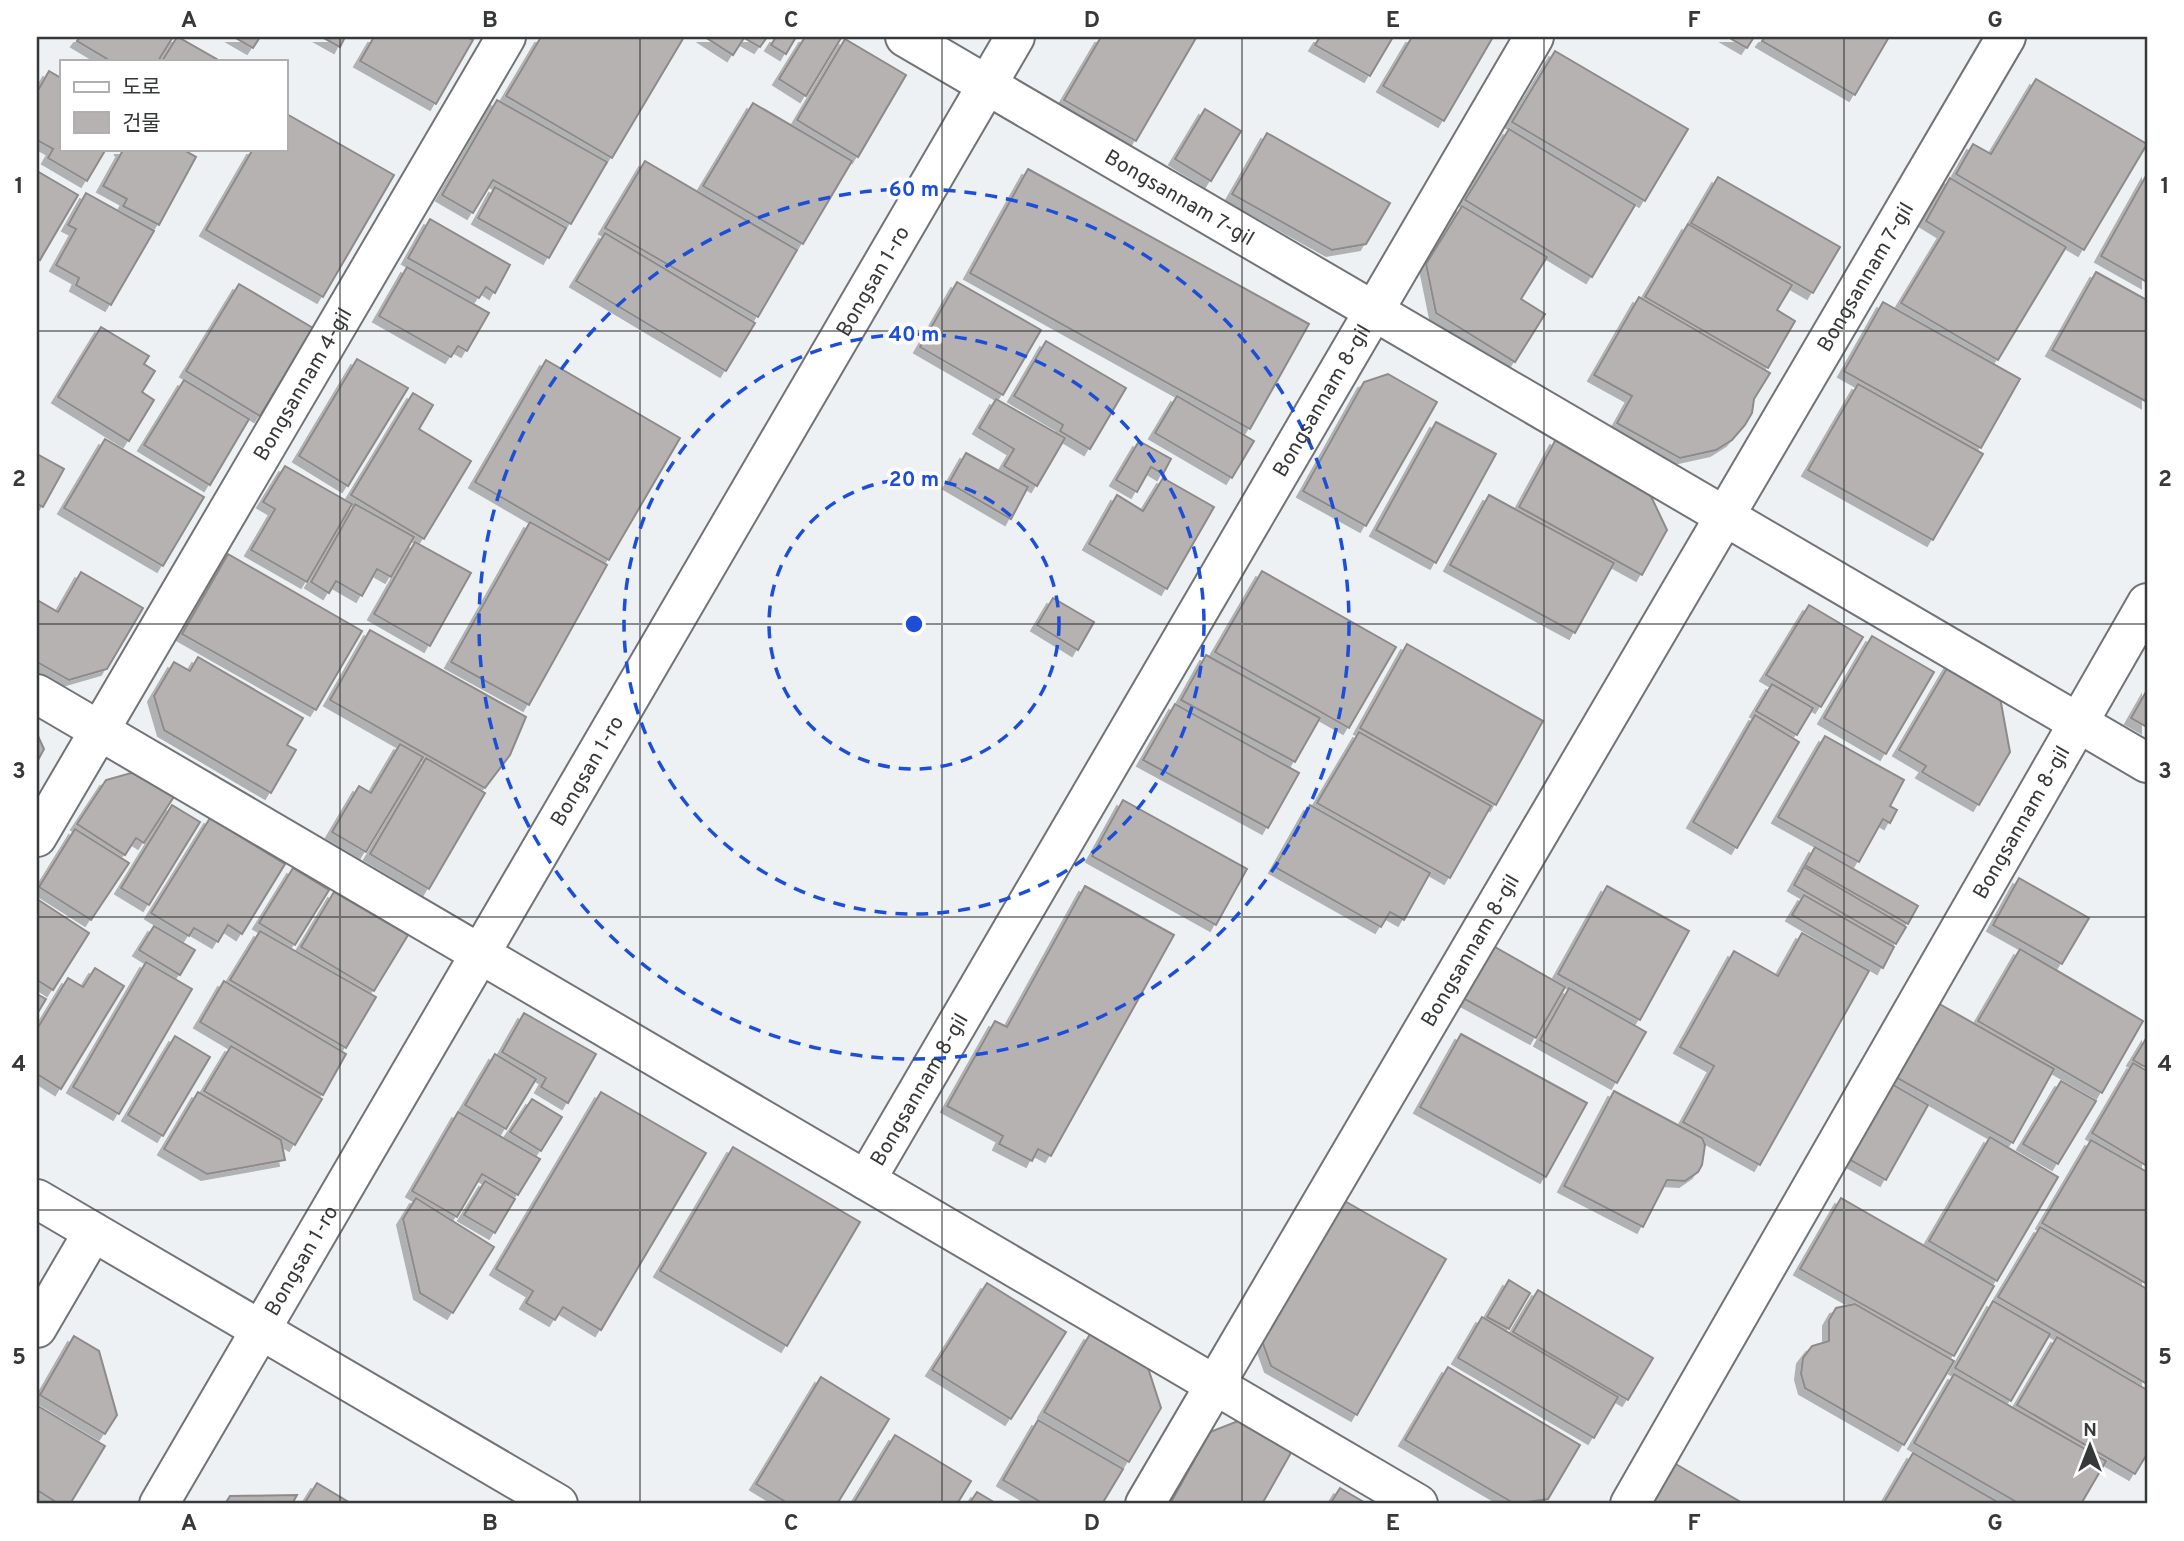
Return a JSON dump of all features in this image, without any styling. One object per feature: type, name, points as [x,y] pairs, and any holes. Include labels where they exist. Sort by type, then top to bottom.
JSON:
[{"type":"street","name":"Bongsannam 4-gil","points":[[37,837],[506,37]]},
{"type":"street","name":"Bongsannam 7-gil","points":[[905,37],[2147,764]]},
{"type":"street","name":"Bongsan 1-ro","points":[[159,1504],[1016,37]]},
{"type":"street","points":[[1374,310],[1534,37]]},
{"type":"street","name":"Bongsannam 7-gil","points":[[1725,516],[2006,37]]},
{"type":"street","name":"Bongsannam 8-gil","points":[[866,1180],[1374,310]]},
{"type":"street","name":"Bongsannam 8-gil","points":[[1215,1385],[1725,516]]},
{"type":"street","points":[[2078,723],[2147,603]]},
{"type":"street","points":[[37,694],[480,954]]},
{"type":"street","name":"Bongsannam 8-gil","points":[[1630,1504],[2078,723]]},
{"type":"street","name":"Bongsannam 8-gil","points":[[480,954],[1418,1504]]},
{"type":"street","points":[[37,1199],[558,1504]]},
{"type":"street","points":[[37,1328],[93,1232]]},
{"type":"street","points":[[1145,1504],[1215,1385]]},
{"type":"building","points":[[80,37],[173,37],[159,60],[106,60],[77,41]]},
{"type":"building","points":[[178,37],[218,60],[163,60]]},
{"type":"building","points":[[234,37],[260,37],[253,48]]},
{"type":"building","points":[[322,37],[345,37],[340,47]]},
{"type":"building","points":[[374,37],[467,37],[473,40],[436,104],[360,61]]},
{"type":"building","points":[[541,37],[684,37],[612,158],[506,96]]},
{"type":"building","points":[[705,37],[767,37],[760,47],[744,38],[733,55]]},
{"type":"building","points":[[776,37],[796,37],[786,54],[771,45]]},
{"type":"building","points":[[805,37],[841,38],[806,96],[779,79]]},
{"type":"building","points":[[1101,37],[1196,38],[1136,141],[1064,100]]},
{"type":"building","points":[[1320,37],[1393,37],[1370,76],[1315,45]]},
{"type":"building","points":[[1412,37],[1493,37],[1444,121],[1383,86]]},
{"type":"building","points":[[1728,37],[1754,37],[1747,48]]},
{"type":"building","points":[[1765,37],[1889,37],[1855,95],[1762,41]]},
{"type":"building","points":[[845,39],[906,75],[858,157],[797,120]]},
{"type":"building","points":[[1555,51],[1688,129],[1645,201],[1512,122]]},
{"type":"building","points":[[49,71],[60,77],[60,150],[105,150],[87,181],[48,158],[53,149],[37,140],[37,92]]},
{"type":"building","points":[[2036,79],[2147,144],[2084,250],[1956,174],[1973,144],[1991,154]]},
{"type":"building","points":[[497,100],[607,162],[571,224],[493,180],[473,213],[442,195]]},
{"type":"building","points":[[753,103],[852,161],[803,244],[703,186]]},
{"type":"building","points":[[1205,109],[1241,131],[1211,181],[1175,159]]},
{"type":"building","points":[[287,114],[394,175],[323,297],[206,230],[252,150],[287,150]]},
{"type":"building","points":[[1509,129],[1635,205],[1592,277],[1465,200]]},
{"type":"building","points":[[1267,133],[1390,203],[1366,244],[1332,250],[1232,194]]},
{"type":"building","points":[[123,150],[184,150],[196,157],[159,225],[123,206],[127,199],[103,186]]},
{"type":"building","points":[[645,161],[797,250],[758,317],[605,228]]},
{"type":"building","points":[[1028,169],[1309,324],[1250,429],[970,273]]},
{"type":"building","points":[[37,171],[78,195],[40,260],[37,258]]},
{"type":"building","points":[[2147,174],[2147,282],[2101,256]]},
{"type":"building","points":[[1718,177],[1840,247],[1813,293],[1691,223]]},
{"type":"building","points":[[1950,178],[2066,247],[1998,360],[1901,303],[1944,232],[1926,221]]},
{"type":"building","points":[[495,187],[566,228],[549,258],[478,218]]},
{"type":"building","points":[[86,193],[154,231],[111,305],[76,285],[79,278],[56,265],[76,229],[68,225]]},
{"type":"building","points":[[1462,206],[1547,257],[1521,299],[1545,314],[1515,362],[1436,313],[1426,264]]},
{"type":"building","points":[[430,219],[510,265],[495,293],[486,287],[479,298],[408,258]]},
{"type":"building","points":[[1688,224],[1792,285],[1777,310],[1795,321],[1768,368],[1645,297]]},
{"type":"building","points":[[605,233],[755,323],[726,371],[576,281]]},
{"type":"building","points":[[407,267],[489,313],[467,351],[458,346],[451,357],[379,316]]},
{"type":"building","points":[[2096,272],[2147,300],[2147,402],[2052,350]]},
{"type":"building","points":[[957,282],[1041,330],[1003,395],[920,347]]},
{"type":"building","points":[[239,284],[313,328],[260,416],[186,371]]},
{"type":"building","points":[[1639,297],[1770,373],[1754,399],[1752,413],[1745,425],[1732,440],[1716,450],[1680,458],[1617,423],[1632,396],[1594,375]]},
{"type":"building","points":[[1883,302],[2020,379],[1981,448],[1844,371]]},
{"type":"building","points":[[101,327],[149,356],[144,364],[155,371],[142,392],[154,400],[129,441],[58,397]]},
{"type":"building","points":[[1046,341],[1126,388],[1090,449],[1060,431],[1063,425],[1014,396]]},
{"type":"building","points":[[357,359],[408,388],[348,486],[299,456]]},
{"type":"building","points":[[546,360],[680,438],[609,560],[475,482]]},
{"type":"building","points":[[1388,374],[1437,402],[1366,526],[1303,491],[1364,382]]},
{"type":"building","points":[[184,380],[249,419],[210,485],[144,445]]},
{"type":"building","points":[[1858,384],[1983,454],[1933,540],[1808,470]]},
{"type":"building","points":[[413,393],[433,405],[419,429],[471,461],[424,539],[351,495]]},
{"type":"building","points":[[1177,396],[1254,441],[1232,478],[1155,433]]},
{"type":"building","points":[[996,399],[1065,438],[1037,486],[1004,466],[1014,449],[979,428]]},
{"type":"building","points":[[1436,422],[1496,454],[1436,563],[1376,530]]},
{"type":"building","points":[[105,439],[204,497],[163,566],[64,508]]},
{"type":"building","points":[[1556,439],[1648,490],[1667,530],[1642,575],[1519,507]]},
{"type":"building","points":[[1139,441],[1171,459],[1163,474],[1151,467],[1137,492],[1116,480]]},
{"type":"building","points":[[966,453],[1028,487],[1011,519],[949,483]]},
{"type":"building","points":[[37,454],[64,469],[43,507],[37,504]]},
{"type":"building","points":[[285,466],[352,504],[307,582],[251,550],[275,509],[263,502]]},
{"type":"building","points":[[1163,478],[1214,507],[1167,589],[1089,544],[1117,495],[1143,511]]},
{"type":"building","points":[[1489,495],[1614,563],[1575,633],[1450,565]]},
{"type":"building","points":[[355,504],[414,537],[391,577],[377,569],[362,596],[336,581],[329,593],[311,582]]},
{"type":"building","points":[[530,522],[607,565],[529,705],[451,662]]},
{"type":"building","points":[[415,542],[471,573],[430,646],[374,614]]},
{"type":"building","points":[[228,554],[362,631],[316,710],[182,634]]},
{"type":"building","points":[[1262,571],[1396,647],[1349,728],[1215,652]]},
{"type":"building","points":[[81,572],[143,608],[107,669],[69,680],[37,662],[37,600],[58,612]]},
{"type":"building","points":[[1053,598],[1094,622],[1078,650],[1037,625]]},
{"type":"building","points":[[1809,605],[1863,637],[1821,707],[1766,675]]},
{"type":"building","points":[[370,630],[526,717],[510,755],[485,788],[330,700]]},
{"type":"building","points":[[1872,636],[1934,672],[1886,754],[1824,718]]},
{"type":"building","points":[[1407,644],[1543,721],[1496,805],[1360,728]]},
{"type":"building","points":[[1206,655],[1320,718],[1295,762],[1181,700]]},
{"type":"building","points":[[198,657],[303,718],[287,745],[296,750],[271,793],[164,730],[154,696],[174,662],[190,671]]},
{"type":"building","points":[[1950,663],[1999,692],[2010,752],[1979,805],[1922,772],[1926,766],[1899,750]]},
{"type":"building","points":[[1772,684],[1813,708],[1797,735],[1756,711]]},
{"type":"building","points":[[2147,690],[2147,727],[2131,718]]},
{"type":"building","points":[[1175,704],[1299,773],[1268,828],[1143,760]]},
{"type":"building","points":[[1755,715],[1799,742],[1737,848],[1693,822]]},
{"type":"building","points":[[1359,732],[1491,806],[1450,878],[1317,803]]},
{"type":"building","points":[[37,734],[44,749],[37,762]]},
{"type":"building","points":[[1825,736],[1904,780],[1890,806],[1897,810],[1890,823],[1883,819],[1859,862],[1778,817]]},
{"type":"building","points":[[400,744],[423,757],[366,852],[332,832],[359,786],[371,793]]},
{"type":"building","points":[[426,758],[485,793],[429,889],[370,854]]},
{"type":"building","points":[[138,771],[175,795],[144,843],[136,838],[125,855],[77,824],[106,780]]},
{"type":"building","points":[[1123,800],[1247,869],[1216,925],[1092,856]]},
{"type":"building","points":[[172,805],[200,822],[149,905],[121,888]]},
{"type":"building","points":[[1310,805],[1430,873],[1404,920],[1390,912],[1381,927],[1275,867]]},
{"type":"building","points":[[210,818],[285,864],[242,934],[228,925],[218,942],[194,928],[189,936],[151,913]]},
{"type":"building","points":[[75,829],[129,863],[91,920],[39,887]]},
{"type":"building","points":[[1815,847],[1918,906],[1908,924],[1805,865]]},
{"type":"building","points":[[1804,867],[1906,927],[1896,944],[1794,885]]},
{"type":"building","points":[[293,868],[329,890],[295,945],[259,923]]},
{"type":"building","points":[[2019,878],[2089,918],[2062,964],[1993,925]]},
{"type":"building","points":[[1085,886],[1174,935],[1051,1156],[1038,1149],[1032,1161],[999,1144],[1003,1136],[947,1106],[995,1021],[1007,1027]]},
{"type":"building","points":[[1607,886],[1689,931],[1640,1020],[1558,974]]},
{"type":"building","points":[[334,892],[408,935],[374,991],[301,947]]},
{"type":"building","points":[[1804,895],[1894,947],[1883,968],[1792,915]]},
{"type":"building","points":[[37,899],[89,933],[53,990],[37,980]]},
{"type":"building","points":[[154,926],[195,950],[180,975],[139,950]]},
{"type":"building","points":[[260,931],[376,997],[346,1048],[230,980]]},
{"type":"building","points":[[1802,933],[1869,971],[1760,1165],[1683,1122],[1714,1066],[1680,1047],[1734,951],[1778,976]]},
{"type":"building","points":[[1488,943],[1565,987],[1536,1038],[1459,996]]},
{"type":"building","points":[[2020,949],[2143,1021],[2102,1093],[1978,1021]]},
{"type":"building","points":[[146,962],[192,989],[119,1114],[73,1087]]},
{"type":"building","points":[[95,968],[124,986],[61,1089],[37,1074],[37,1029],[68,978],[83,987]]},
{"type":"building","points":[[224,981],[346,1054],[323,1095],[200,1022]]},
{"type":"building","points":[[1569,988],[1646,1032],[1617,1083],[1540,1040]]},
{"type":"building","points":[[37,994],[46,999],[37,1014]]},
{"type":"building","points":[[1936,1002],[2054,1069],[2013,1143],[1894,1076]]},
{"type":"building","points":[[524,1013],[596,1054],[568,1103],[541,1087],[546,1078],[502,1052]]},
{"type":"building","points":[[1461,1034],[1587,1103],[1546,1177],[1420,1107]]},
{"type":"building","points":[[175,1036],[210,1057],[163,1136],[128,1115]]},
{"type":"building","points":[[2147,1037],[2147,1068],[2133,1060]]},
{"type":"building","points":[[231,1046],[322,1099],[295,1145],[204,1091]]},
{"type":"building","points":[[495,1054],[536,1079],[506,1129],[465,1105]]},
{"type":"building","points":[[2133,1063],[2147,1071],[2147,1166],[2092,1133]]},
{"type":"building","points":[[2061,1081],[2096,1101],[2058,1164],[2023,1144]]},
{"type":"building","points":[[1890,1083],[1928,1105],[1886,1180],[1847,1158]]},
{"type":"building","points":[[1614,1091],[1702,1138],[1705,1145],[1702,1165],[1698,1172],[1685,1181],[1667,1180],[1643,1227],[1564,1186]]},
{"type":"building","points":[[198,1092],[281,1140],[285,1160],[207,1174],[164,1149]]},
{"type":"building","points":[[601,1092],[706,1153],[601,1330],[563,1307],[555,1320],[526,1303],[533,1291],[496,1269]]},
{"type":"building","points":[[532,1099],[562,1117],[541,1151],[510,1132]]},
{"type":"building","points":[[458,1112],[540,1159],[518,1195],[482,1174],[457,1217],[412,1191]]},
{"type":"building","points":[[1990,1137],[2058,1177],[1997,1281],[1929,1241]]},
{"type":"building","points":[[2091,1140],[2147,1172],[2147,1284],[2042,1223]]},
{"type":"building","points":[[733,1147],[860,1222],[787,1346],[660,1271]]},
{"type":"building","points":[[485,1181],[515,1199],[495,1233],[464,1215]]},
{"type":"building","points":[[416,1198],[494,1247],[453,1313],[420,1293],[403,1219]]},
{"type":"building","points":[[1841,1198],[1994,1286],[1954,1356],[1800,1269]]},
{"type":"building","points":[[1343,1200],[1446,1259],[1357,1415],[1271,1366],[1262,1341]]},
{"type":"building","points":[[2040,1227],[2147,1289],[2147,1384],[1998,1297]]},
{"type":"building","points":[[1509,1280],[1530,1293],[1509,1329],[1487,1317]]},
{"type":"building","points":[[987,1283],[1066,1332],[1011,1419],[932,1370]]},
{"type":"building","points":[[1538,1290],[1653,1358],[1628,1400],[1513,1332]]},
{"type":"building","points":[[1993,1301],[2050,1334],[2011,1401],[1955,1368]]},
{"type":"building","points":[[1855,1304],[1954,1361],[1904,1445],[1805,1388],[1801,1374],[1803,1358],[1812,1346],[1829,1341],[1829,1320],[1836,1308]]},
{"type":"building","points":[[1482,1317],[1618,1397],[1594,1438],[1458,1358]]},
{"type":"building","points":[[1090,1334],[1148,1368],[1161,1408],[1129,1462],[1044,1412]]},
{"type":"building","points":[[74,1336],[99,1351],[117,1415],[105,1434],[40,1395]]},
{"type":"building","points":[[2057,1337],[2147,1390],[2147,1454],[2135,1474],[2017,1405]]},
{"type":"building","points":[[1448,1367],[1580,1445],[1548,1499],[1515,1504],[1405,1440]]},
{"type":"building","points":[[1954,1374],[2106,1461],[2081,1504],[2020,1504],[1914,1443]]},
{"type":"building","points":[[821,1377],[889,1419],[837,1504],[789,1504],[756,1484]]},
{"type":"building","points":[[38,1406],[105,1446],[70,1504],[59,1504],[37,1490]]},
{"type":"building","points":[[1038,1420],[1123,1469],[1102,1504],[1044,1504],[1003,1480]]},
{"type":"building","points":[[1238,1421],[1292,1451],[1262,1504],[1170,1504],[1210,1432]]},
{"type":"building","points":[[895,1435],[971,1481],[957,1504],[853,1504]]},
{"type":"building","points":[[1913,1453],[2001,1504],[1883,1504]]},
{"type":"building","points":[[1669,1460],[1744,1504],[1643,1504]]},
{"type":"building","points":[[317,1483],[352,1504],[304,1504]]},
{"type":"building","points":[[1340,1488],[1367,1504],[1330,1504]]},
{"type":"building","points":[[977,1492],[997,1504],[969,1504]]},
{"type":"building","points":[[297,1495],[292,1504],[225,1504],[230,1496]]}]
